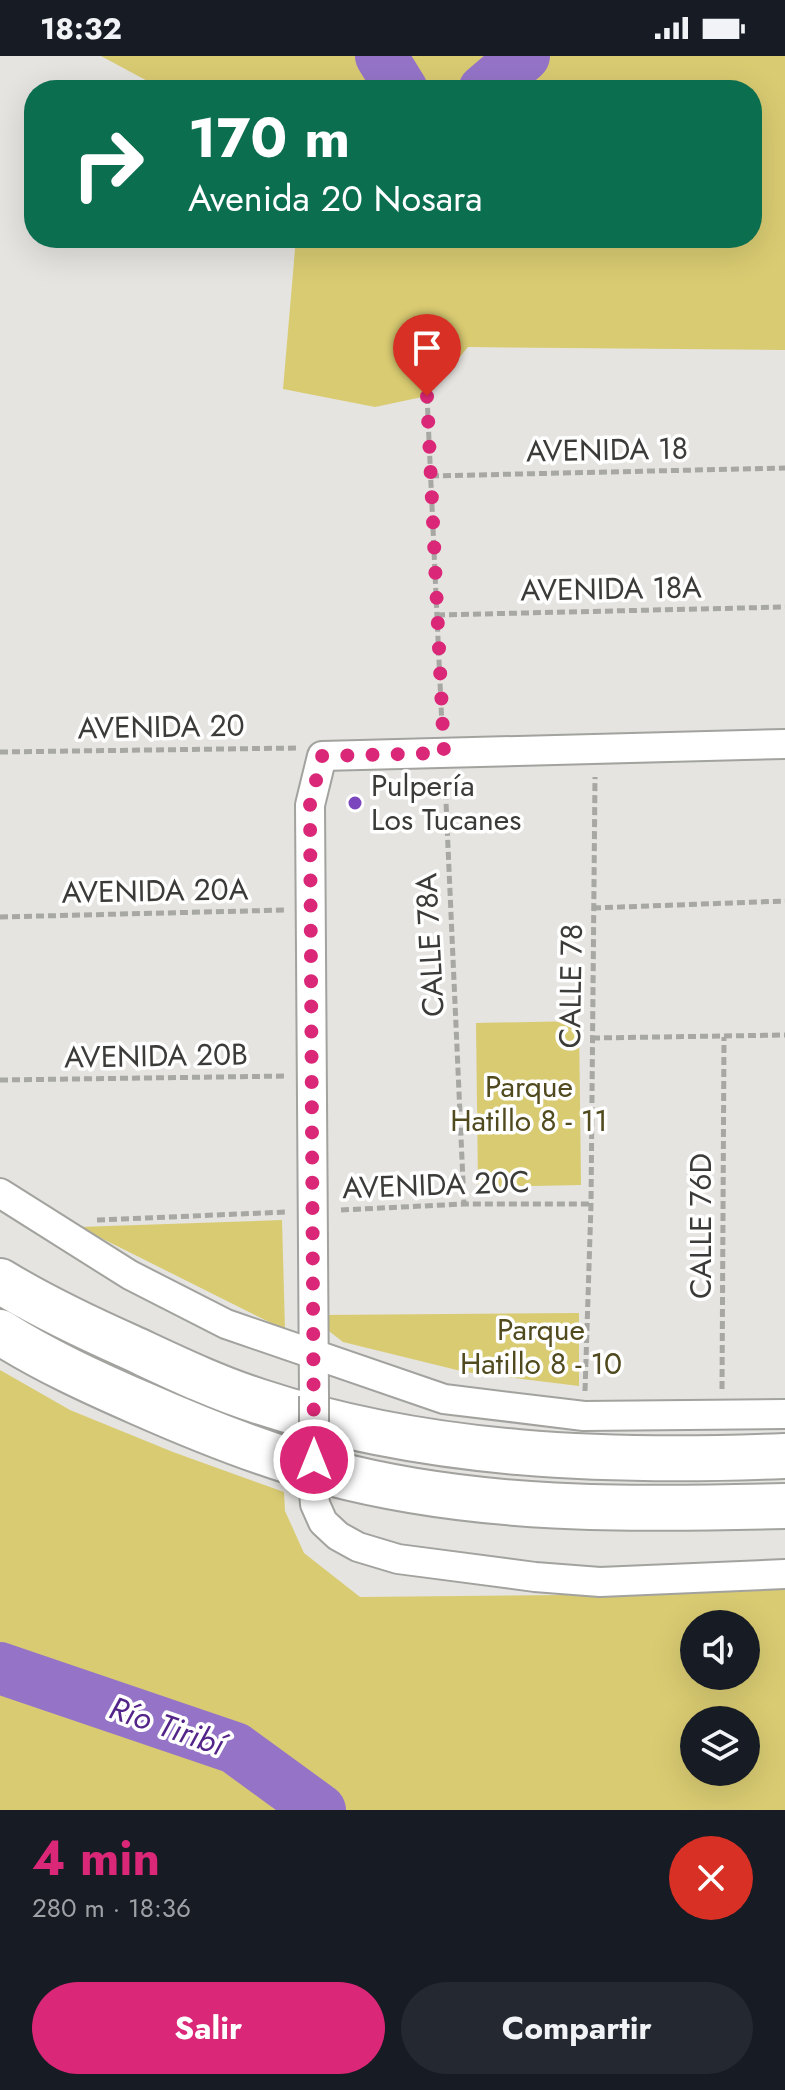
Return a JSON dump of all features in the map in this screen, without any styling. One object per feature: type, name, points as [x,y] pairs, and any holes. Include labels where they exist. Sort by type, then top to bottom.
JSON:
[{"type":"highway","points":[[0,1281],[28,1298],[180,1370],[257,1401],[339,1424],[411,1438],[559,1456],[671,1460],[785,1456]]},
{"type":"highway","points":[[0,1332],[81,1377],[167,1415],[246,1448],[329,1473],[472,1499],[553,1506],[635,1509],[785,1506]]},
{"type":"street","points":[[785,744],[322,756],[310,805],[314,1492],[315,1504],[323,1522],[338,1536],[358,1547],[398,1559],[535,1577],[600,1582],[785,1574]]},
{"type":"street","points":[[0,1193],[130,1275],[226,1324],[444,1399],[584,1416],[785,1414]]},
{"type":"path","name":"CALLE 78A","points":[[427,396],[464,1204]]},
{"type":"path","name":"AVENIDA 18","points":[[431,476],[785,468]]},
{"type":"path","name":"AVENIDA 18A","points":[[437,615],[785,607]]},
{"type":"path","name":"AVENIDA 20","points":[[0,752],[293,746],[322,756]]},
{"type":"path","name":"CALLE 78","points":[[584,1416],[591,1204],[595,749]]},
{"type":"path","points":[[593,908],[785,901]]},
{"type":"path","name":"AVENIDA 20A","points":[[0,917],[311,910]]},
{"type":"path","points":[[592,1038],[785,1035]]},
{"type":"path","name":"CALLE 76D","points":[[722,1414],[724,1037]]},
{"type":"path","name":"AVENIDA 20B","points":[[0,1080],[313,1075]]},
{"type":"path","name":"AVENIDA 20C","points":[[44,1222],[464,1204],[591,1204]]},
{"type":"green space","points":[[101,56],[785,56],[785,350],[468,347],[427,396],[375,407],[283,389],[295,248],[762,248],[762,80],[145,80]]},
{"type":"green space","name":"Parque Hatillo 8 - 11","points":[[579,1021],[581,1185],[478,1187],[476,1023]]},
{"type":"green space","points":[[282,1220],[285,1330],[79,1227]]},
{"type":"green space","name":"Parque Hatillo 8 - 10","points":[[579,1313],[579,1386],[465,1372],[343,1342],[325,1328],[323,1315]]},
{"type":"green space","points":[[0,1370],[70,1410],[284,1492],[285,1511],[304,1553],[360,1597],[674,1594],[785,1588],[785,1810],[0,1810]]},
{"type":"waterway","points":[[381,56],[396,80]]},
{"type":"waterway","points":[[496,80],[524,56]]},
{"type":"waterway","name":"Río Tiribí","points":[[0,1668],[235,1748],[320,1810]]},
{"type":"place","name":"Pulpería Los Tucanes","points":[[355,803]]},
{"type":"route","points":[[314,1460],[310,805],[322,756],[444,753],[427,396]]}]
